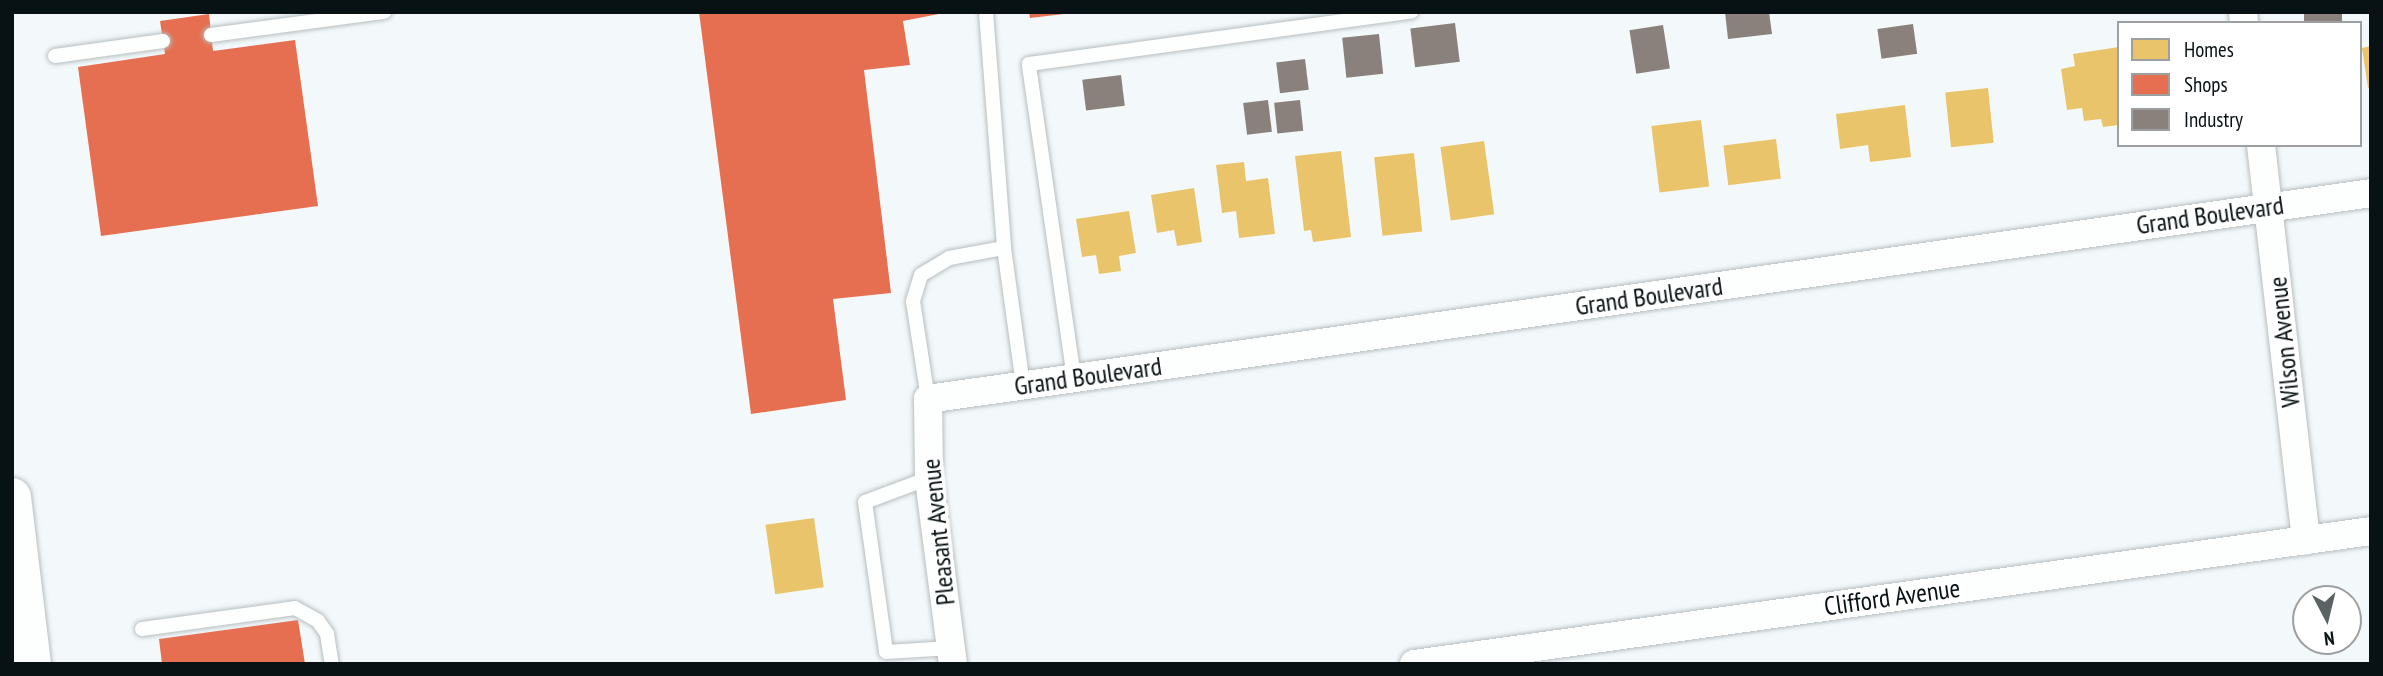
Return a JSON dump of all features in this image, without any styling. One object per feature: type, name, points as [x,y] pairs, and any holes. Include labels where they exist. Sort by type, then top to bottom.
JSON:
[{"type":"main road","points":[[13,512],[32,664]]},
{"type":"street","name":"Wilson Avenue","points":[[2260,147],[2306,540]]},
{"type":"street","name":"Grand Boulevard","points":[[928,400],[2371,193]]},
{"type":"street","name":"Pleasant Avenue","points":[[928,400],[929,478],[952,656]]},
{"type":"street","name":"Clifford Avenue","points":[[1414,664],[2371,530]]},
{"type":"lane","points":[[211,35],[384,12]]},
{"type":"lane","points":[[986,12],[1004,248],[1023,385]]},
{"type":"lane","points":[[1074,378],[1029,64],[1411,12]]},
{"type":"lane","points":[[55,56],[163,41]]},
{"type":"lane","points":[[928,400],[913,300],[921,275],[949,258],[1004,248]]},
{"type":"lane","points":[[929,478],[865,502],[886,652],[952,656]]},
{"type":"lane","points":[[142,629],[295,608],[318,621],[327,634],[332,664]]},
{"type":"building: Homes","points":[[2371,46],[2371,88],[2368,88],[2362,48]]},
{"type":"building: Homes","points":[[2117,47],[2117,125],[2103,127],[2101,119],[2084,121],[2082,108],[2067,110],[2061,69],[2075,66],[2073,54]]},
{"type":"building: Homes","points":[[1988,88],[1994,143],[1951,147],[1945,92]]},
{"type":"building: Homes","points":[[1905,105],[1911,157],[1870,162],[1868,145],[1840,149],[1836,114]]},
{"type":"building: Homes","points":[[1701,120],[1709,187],[1660,193],[1651,126]]},
{"type":"building: Homes","points":[[1776,139],[1781,179],[1728,185],[1723,145]]},
{"type":"building: Homes","points":[[1484,141],[1494,214],[1451,220],[1440,147]]},
{"type":"building: Homes","points":[[1341,151],[1351,237],[1313,242],[1311,230],[1304,231],[1295,156]]},
{"type":"building: Homes","points":[[1414,153],[1422,232],[1382,236],[1374,157]]},
{"type":"building: Homes","points":[[1244,162],[1246,181],[1268,178],[1275,234],[1239,238],[1236,211],[1222,213],[1216,165]]},
{"type":"building: Homes","points":[[1194,188],[1202,242],[1177,246],[1174,230],[1157,233],[1151,195]]},
{"type":"building: Homes","points":[[1129,211],[1136,253],[1119,256],[1121,271],[1099,274],[1096,255],[1082,257],[1076,219]]},
{"type":"building: Homes","points":[[814,518],[824,587],[775,594],[765,525]]},
{"type":"building: Shops","points":[[699,12],[949,12],[903,21],[910,65],[864,70],[891,293],[833,299],[846,400],[751,414]]},
{"type":"building: Shops","points":[[1029,12],[1064,12],[1064,14],[1030,18]]},
{"type":"building: Shops","points":[[209,14],[213,51],[295,40],[318,206],[101,236],[78,67],[165,54],[160,21]]},
{"type":"building: Shops","points":[[298,620],[305,664],[162,664],[159,639]]},
{"type":"building: Industry","points":[[1725,12],[1769,12],[1772,34],[1728,39]]},
{"type":"building: Industry","points":[[2304,12],[2342,12],[2342,21],[2304,21]]},
{"type":"building: Industry","points":[[1455,23],[1460,62],[1415,67],[1410,28]]},
{"type":"building: Industry","points":[[1913,24],[1917,54],[1882,59],[1877,29]]},
{"type":"building: Industry","points":[[1663,25],[1670,68],[1636,74],[1629,30]]},
{"type":"building: Industry","points":[[1379,34],[1383,74],[1346,78],[1342,38]]},
{"type":"building: Industry","points":[[1305,59],[1309,90],[1280,93],[1276,63]]},
{"type":"building: Industry","points":[[1121,75],[1125,106],[1086,111],[1082,80]]},
{"type":"building: Industry","points":[[1268,100],[1272,132],[1247,135],[1243,103]]},
{"type":"building: Industry","points":[[1300,100],[1303,131],[1277,134],[1274,103]]}]
